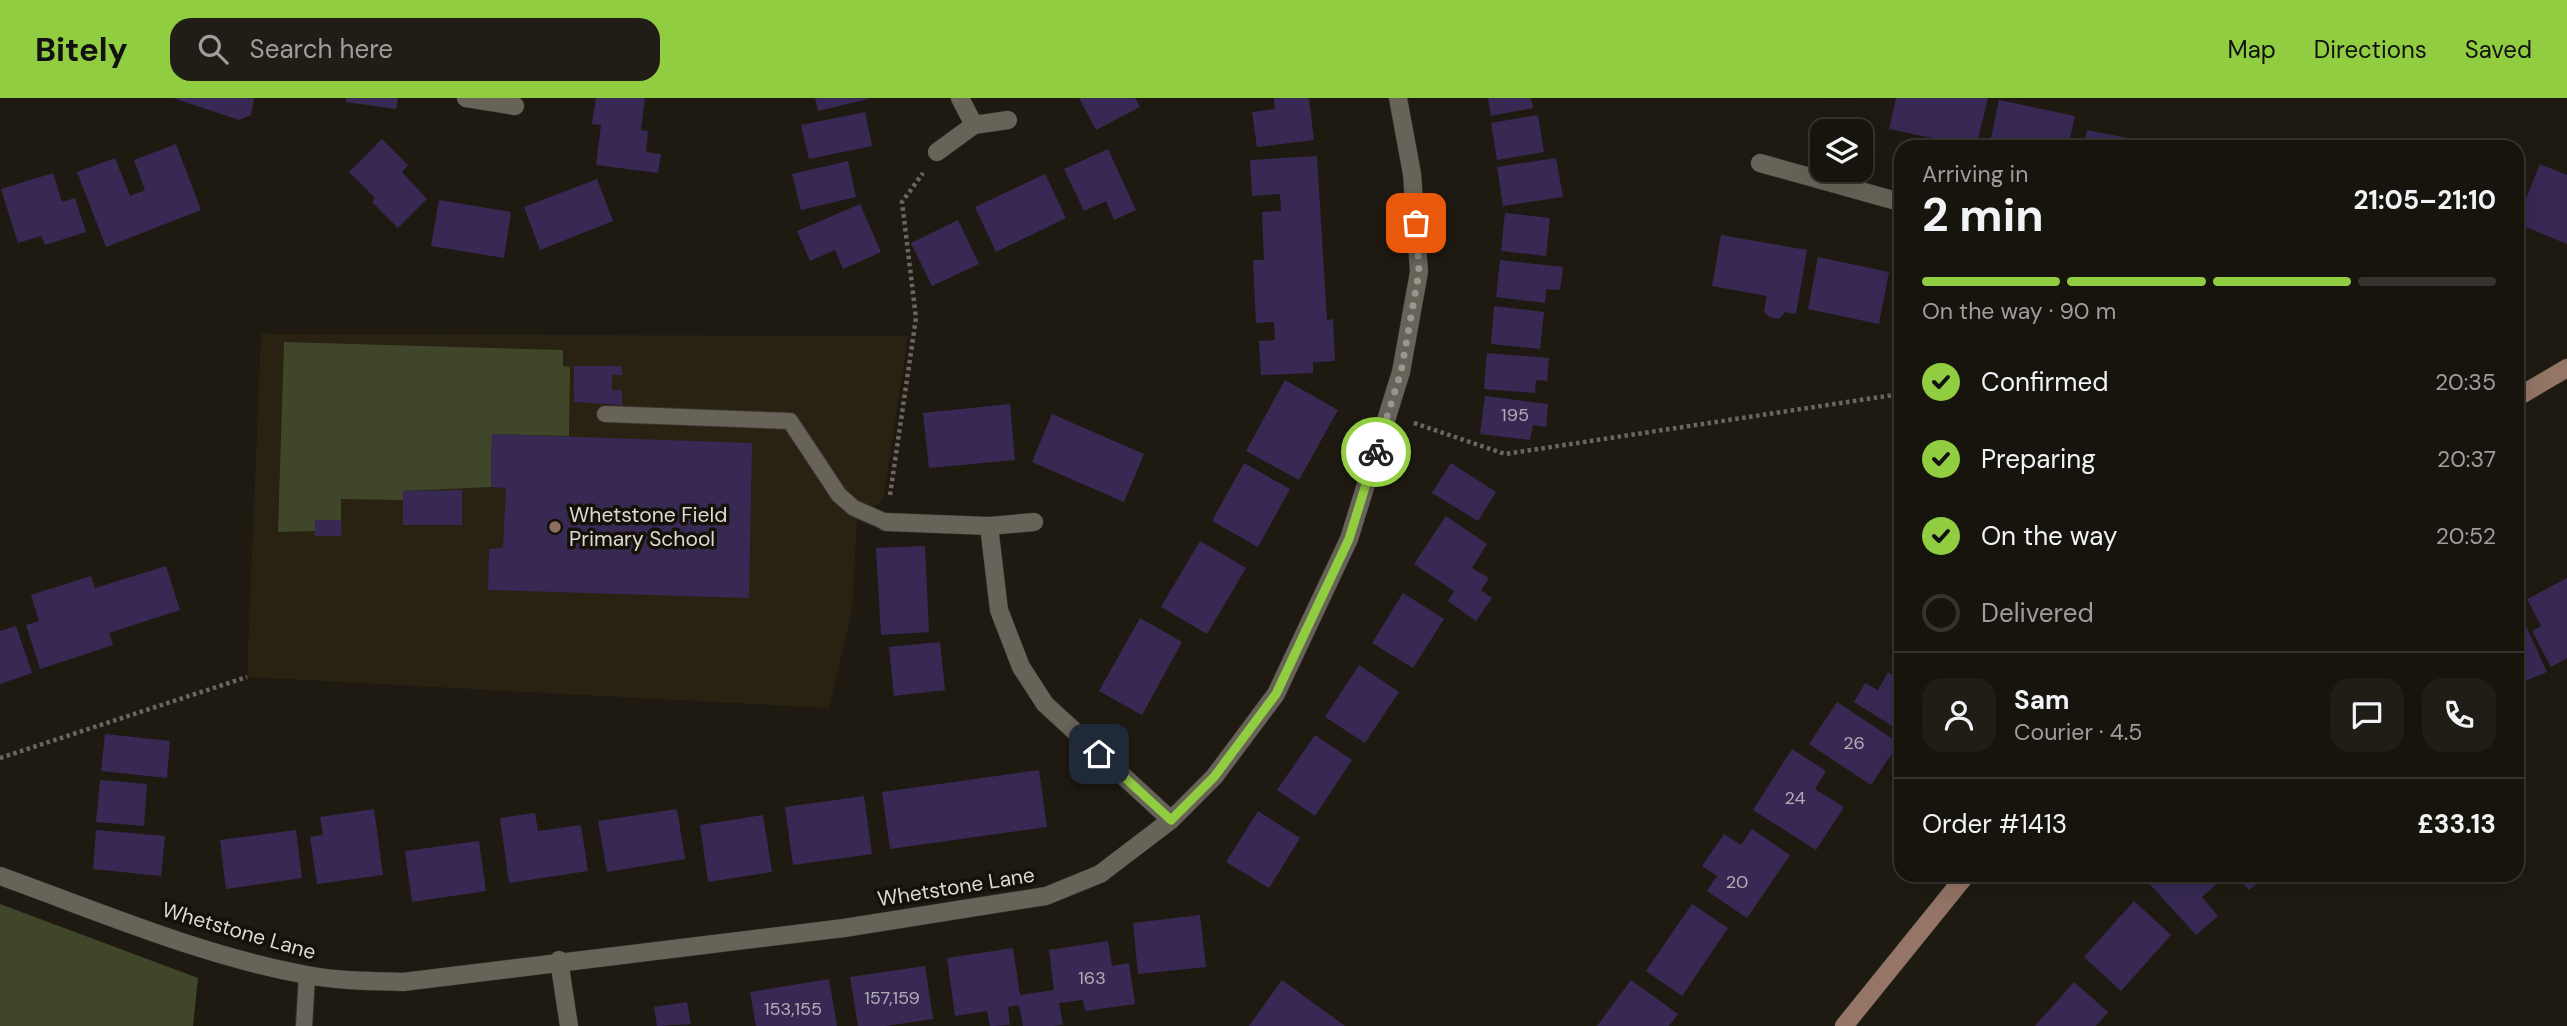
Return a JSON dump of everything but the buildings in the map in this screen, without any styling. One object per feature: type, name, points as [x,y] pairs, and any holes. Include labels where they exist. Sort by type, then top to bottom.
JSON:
[{"type":"main road","points":[[2524,393],[2567,368]]},
{"type":"main road","points":[[1844,1026],[1959,882]]},
{"type":"street","points":[[466,98],[514,106]]},
{"type":"street","points":[[960,98],[974,125]]},
{"type":"street","name":"Whetstone Lane","points":[[0,876],[206,950],[307,975],[350,981],[403,982],[559,960],[844,928],[1046,896],[1100,874],[1171,820],[1214,777],[1276,694],[1349,539],[1401,372],[1419,272],[1412,174],[1398,98]]},
{"type":"street","points":[[937,152],[974,125],[1008,120]]},
{"type":"street","points":[[1760,163],[1894,200]]},
{"type":"street","points":[[886,522],[989,526],[1034,522]]},
{"type":"street","points":[[989,526],[999,610],[1021,667],[1045,704],[1171,820]]},
{"type":"street","points":[[559,960],[569,1026]]},
{"type":"lane","points":[[605,414],[790,421],[839,495],[855,508],[886,522]]},
{"type":"lane","points":[[304,1026],[307,975]]},
{"type":"path","points":[[886,522],[916,318],[902,202],[937,152]]},
{"type":"path","points":[[1388,414],[1505,454],[1894,395]]},
{"type":"path","points":[[0,758],[247,677]]},
{"type":"shaded area","name":"Whetstone Field Primary School","points":[[261,334],[908,336],[883,500],[857,519],[852,610],[829,708],[247,677]]},
{"type":"green space","points":[[284,342],[563,350],[563,366],[570,367],[569,436],[492,434],[491,487],[403,491],[403,500],[341,499],[341,520],[316,520],[315,531],[278,532]]},
{"type":"green space","points":[[0,904],[198,978],[193,1026],[0,1026]]},
{"type":"way so far","points":[[1376,452],[1401,372],[1419,272],[1416,223]]},
{"type":"place","name":"Whetstone Field Primary School","points":[[555,527]]},
{"type":"route","points":[[1099,754],[1171,820],[1214,777],[1276,694],[1349,539],[1376,452]]}]
